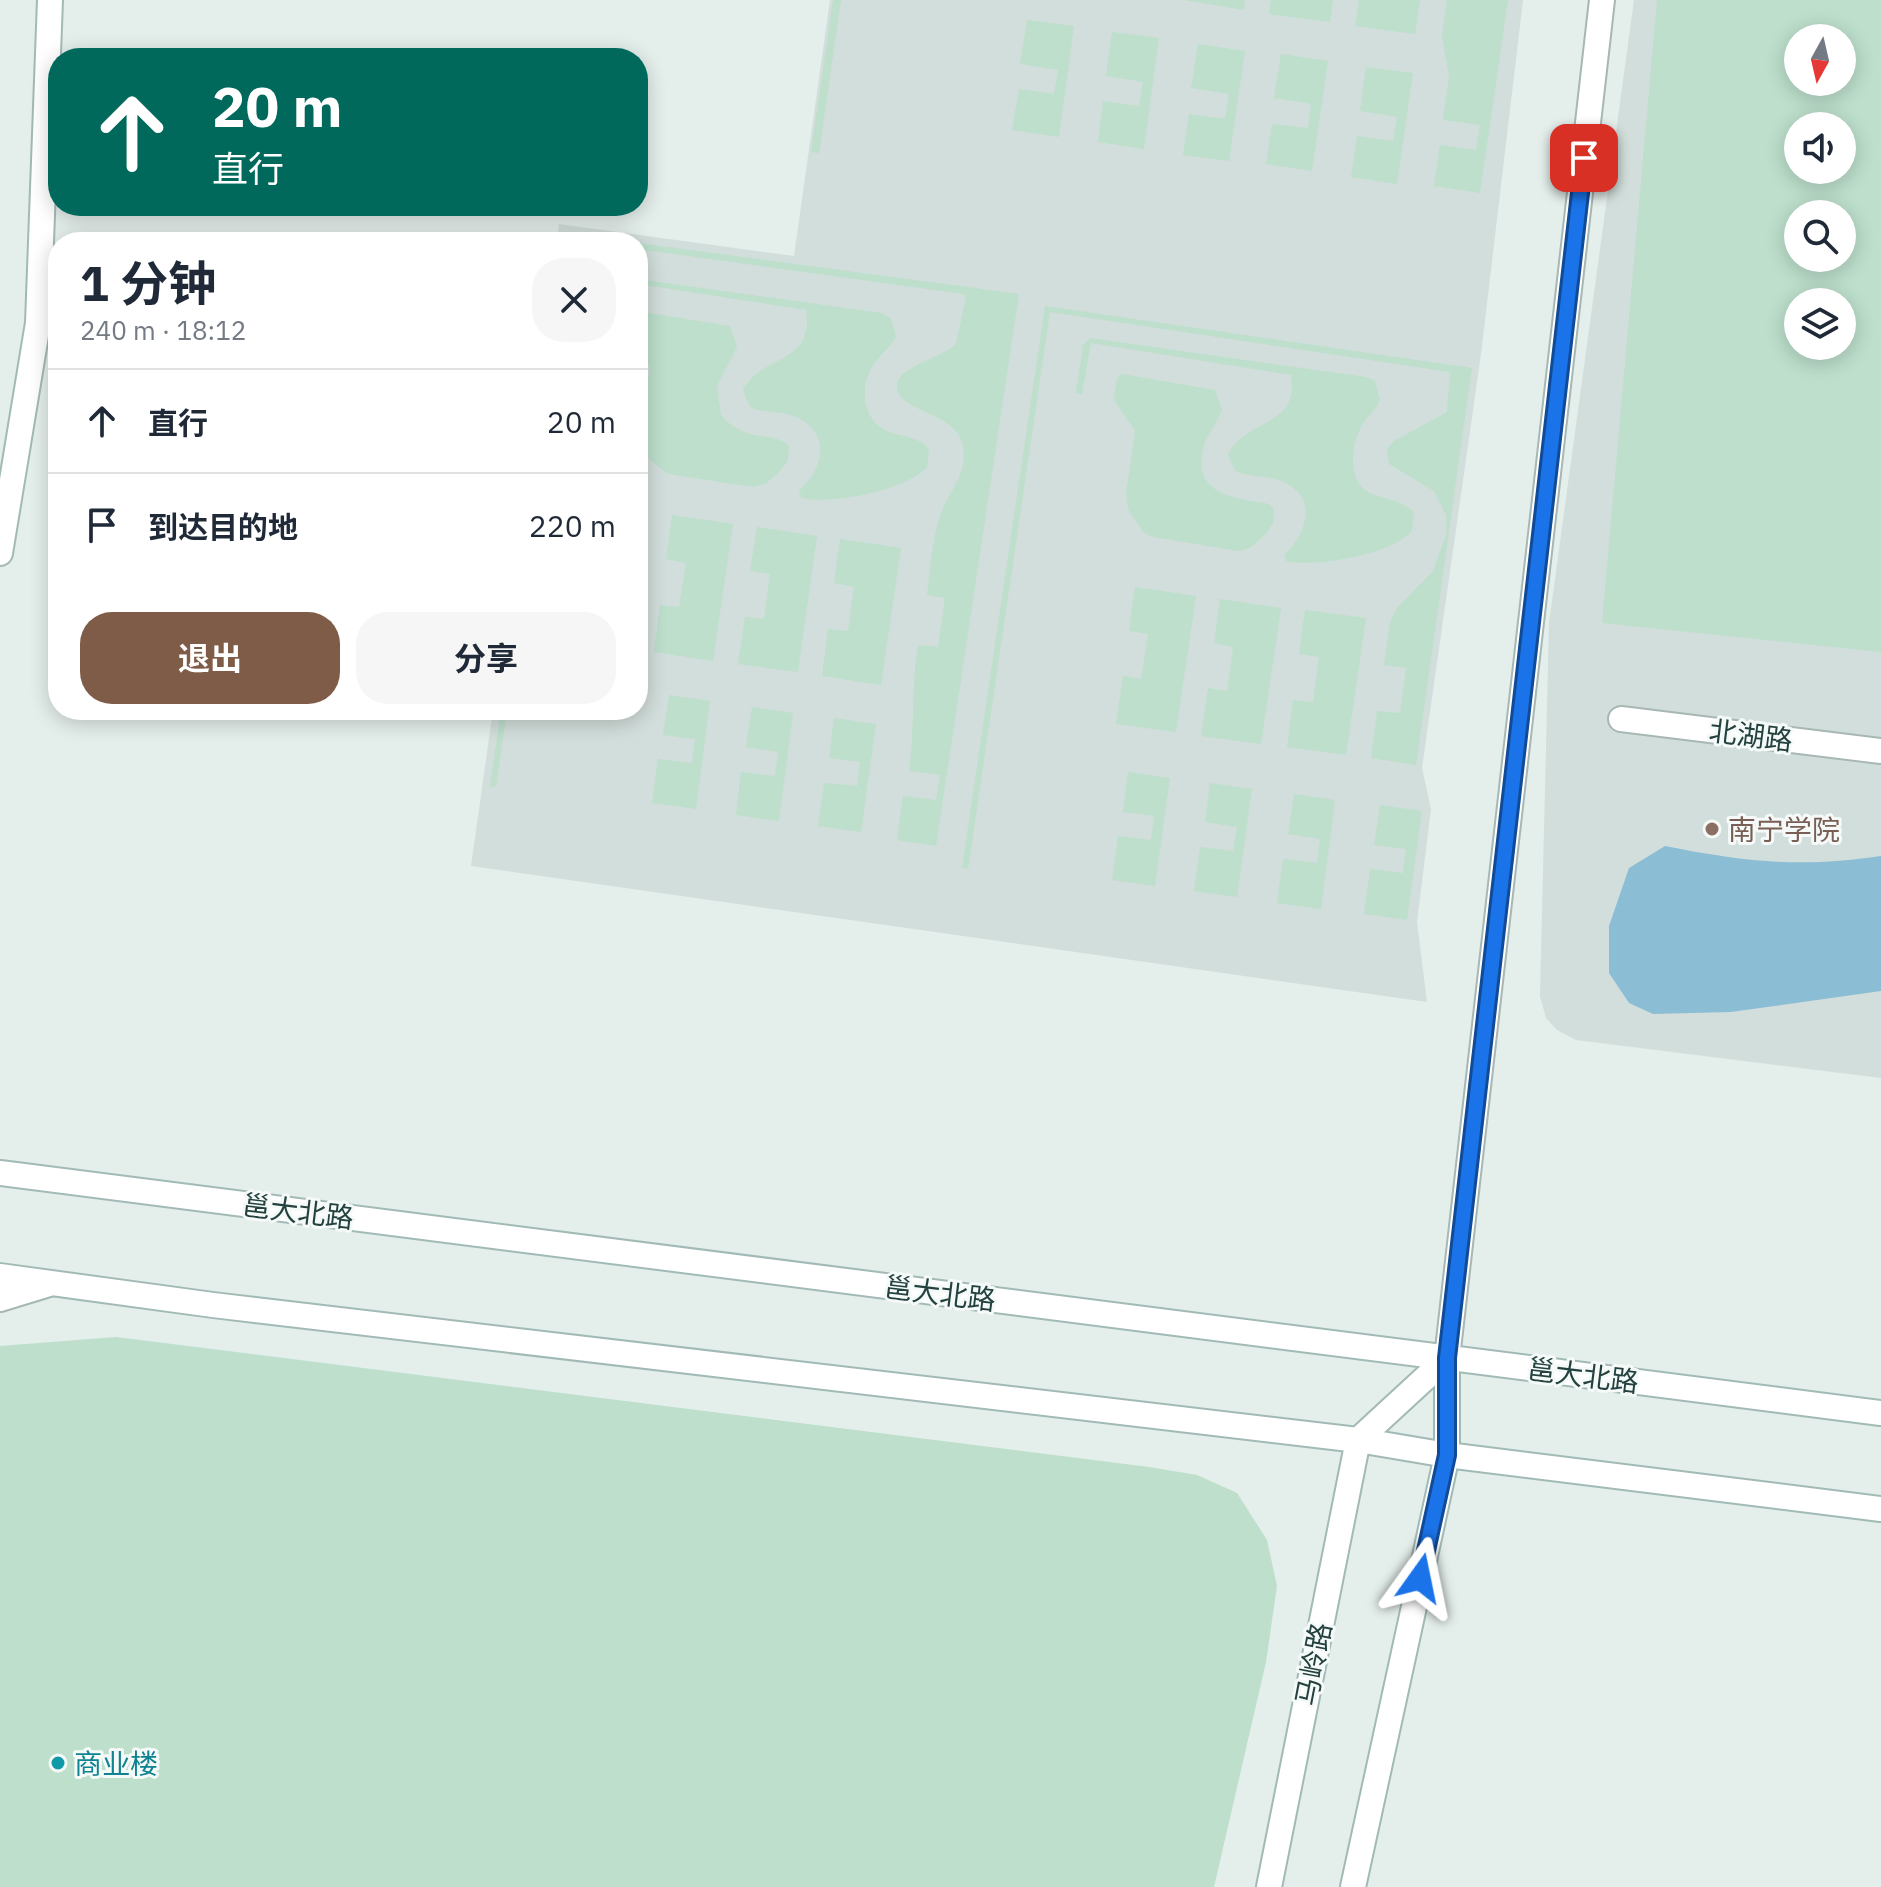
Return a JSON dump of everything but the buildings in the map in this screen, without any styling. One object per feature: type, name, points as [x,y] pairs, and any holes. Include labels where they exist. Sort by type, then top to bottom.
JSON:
[{"type":"street","points":[[48,48],[50,0]]},
{"type":"street","points":[[1353,1887],[1447,1455],[1447,1358],[1602,0]]},
{"type":"street","points":[[0,553],[38,323],[48,54]]},
{"type":"street","name":"北湖路","points":[[1621,719],[1881,751]]},
{"type":"street","name":"邕大北路","points":[[0,1173],[1881,1413]]},
{"type":"street","points":[[0,1276],[1358,1440],[1447,1455],[1881,1509]]},
{"type":"street","points":[[0,1299],[49,1284]]},
{"type":"street","points":[[1358,1440],[1447,1358]]},
{"type":"street","name":"马岭路","points":[[1269,1887],[1358,1440]]},
{"type":"shaded area","points":[[830,0],[1523,0],[1481,354],[1422,768],[1431,809],[1417,922],[1427,1002],[471,866],[492,720],[648,720],[648,236],[794,256]]},
{"type":"shaded area","points":[[1634,0],[1881,0],[1881,1078],[1576,1040],[1557,1030],[1546,1018],[1540,996],[1549,623]]},
{"type":"shaded area","points":[[559,224],[618,232],[558,232]]},
{"type":"green space","points":[[833,0],[841,0],[819,153],[811,152]]},
{"type":"green space","points":[[1184,0],[1245,0],[1244,10]]},
{"type":"green space","points":[[1271,0],[1333,0],[1330,22],[1269,14]]},
{"type":"green space","points":[[1359,0],[1420,0],[1415,34],[1355,26]]},
{"type":"green space","points":[[1447,0],[1508,0],[1480,193],[1434,186],[1440,145],[1476,150],[1480,125],[1443,120],[1449,76],[1442,36]]},
{"type":"green space","points":[[1657,0],[1881,0],[1881,652],[1602,623]]},
{"type":"green space","points":[[1027,20],[1074,26],[1059,137],[1012,130],[1019,89],[1054,94],[1058,70],[1020,64]]},
{"type":"green space","points":[[1112,32],[1159,38],[1144,149],[1098,142],[1103,101],[1139,106],[1143,82],[1106,76]]},
{"type":"green space","points":[[1198,44],[1245,51],[1229,161],[1183,155],[1189,114],[1225,119],[1229,94],[1191,88]]},
{"type":"green space","points":[[1281,54],[1328,61],[1312,171],[1266,164],[1272,124],[1308,128],[1311,104],[1274,98]]},
{"type":"green space","points":[[1366,67],[1413,73],[1397,184],[1351,177],[1357,136],[1393,141],[1397,117],[1360,111]]},
{"type":"green space","points":[[648,244],[1019,294],[936,846],[897,840],[903,796],[936,800],[940,775],[909,771],[914,676],[918,645],[938,647],[945,598],[927,595],[931,558],[942,511],[958,480],[964,459],[959,436],[953,428],[903,399],[897,384],[905,372],[956,344],[966,297],[963,294],[648,250]]},
{"type":"green space","points":[[648,280],[881,313],[891,318],[896,337],[868,376],[866,404],[880,427],[916,440],[929,449],[927,467],[917,475],[868,494],[831,499],[801,498],[799,491],[815,470],[819,459],[818,437],[802,420],[750,407],[743,390],[751,378],[795,350],[807,328],[806,310],[648,286]]},
{"type":"green space","points":[[1045,306],[1472,368],[1416,765],[1371,758],[1377,711],[1400,713],[1406,668],[1384,665],[1390,622],[1397,608],[1433,571],[1447,532],[1446,515],[1434,491],[1389,464],[1387,449],[1394,441],[1447,412],[1450,372],[1050,312],[968,869],[962,868]]},
{"type":"green space","points":[[648,313],[730,326],[737,347],[717,386],[721,415],[741,431],[775,438],[789,446],[788,460],[781,470],[765,484],[753,487],[668,474],[650,460]]},
{"type":"green space","points":[[1090,338],[1366,377],[1375,381],[1380,400],[1358,434],[1353,454],[1355,475],[1366,490],[1410,509],[1414,513],[1412,531],[1388,546],[1353,557],[1334,561],[1286,561],[1284,555],[1303,528],[1305,507],[1302,498],[1284,482],[1235,471],[1228,455],[1246,434],[1280,414],[1292,392],[1291,375],[1091,343],[1082,394],[1076,393],[1083,345]]},
{"type":"green space","points":[[1122,374],[1215,390],[1222,410],[1203,449],[1201,465],[1204,477],[1220,492],[1269,504],[1274,509],[1273,523],[1250,548],[1238,551],[1153,537],[1143,532],[1128,509],[1126,495],[1135,431],[1114,400],[1117,378]]},
{"type":"green space","points":[[672,515],[733,524],[713,661],[654,652],[660,605],[679,607],[686,563],[666,559]]},
{"type":"green space","points":[[757,527],[817,536],[798,672],[738,664],[745,617],[764,619],[770,574],[750,571]]},
{"type":"green space","points":[[840,539],[901,548],[881,685],[822,676],[828,629],[848,631],[854,587],[834,583]]},
{"type":"green space","points":[[1135,587],[1196,596],[1176,732],[1116,724],[1123,676],[1141,679],[1148,634],[1129,631]]},
{"type":"green space","points":[[1220,599],[1281,608],[1261,744],[1201,736],[1208,688],[1227,691],[1233,647],[1214,643]]},
{"type":"green space","points":[[1305,610],[1366,618],[1346,755],[1287,747],[1293,700],[1313,702],[1319,657],[1299,654]]},
{"type":"green space","points":[[669,695],[710,701],[696,809],[652,803],[658,759],[692,763],[695,739],[663,735]]},
{"type":"green space","points":[[752,707],[793,713],[779,821],[736,815],[741,772],[775,776],[778,752],[746,747]]},
{"type":"green space","points":[[834,718],[876,724],[861,832],[818,826],[824,783],[857,786],[860,762],[829,758]]},
{"type":"green space","points":[[500,720],[506,720],[496,787],[490,786]]},
{"type":"green space","points":[[1128,772],[1170,778],[1155,886],[1112,880],[1118,836],[1151,840],[1154,816],[1123,812]]},
{"type":"green space","points":[[1210,783],[1252,789],[1237,897],[1194,891],[1200,847],[1233,851],[1237,827],[1205,822]]},
{"type":"green space","points":[[1294,794],[1335,800],[1321,909],[1277,903],[1283,859],[1317,863],[1320,839],[1288,834]]},
{"type":"green space","points":[[1380,805],[1422,811],[1407,920],[1364,914],[1370,869],[1403,873],[1406,849],[1374,845]]},
{"type":"green space","points":[[116,1337],[1149,1467],[1197,1475],[1237,1493],[1267,1540],[1277,1586],[1266,1662],[1214,1887],[0,1887],[0,1346]]},
{"type":"water","points":[[1665,846],[1773,862],[1824,862],[1881,856],[1881,991],[1731,1012],[1653,1014],[1629,1003],[1609,973],[1609,926],[1629,868]]},
{"type":"place","name":"南宁学院","points":[[1712,829]]},
{"type":"place","name":"商业楼","points":[[58,1763]]},
{"type":"route","points":[[1420,1578],[1447,1455],[1447,1358],[1584,158]]}]
